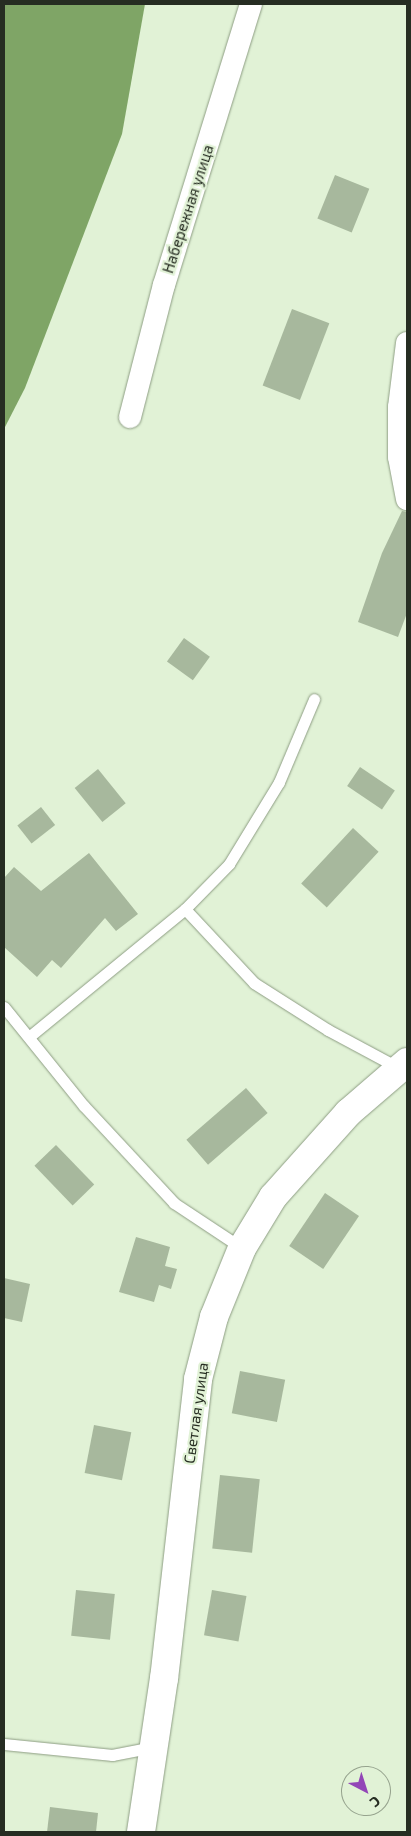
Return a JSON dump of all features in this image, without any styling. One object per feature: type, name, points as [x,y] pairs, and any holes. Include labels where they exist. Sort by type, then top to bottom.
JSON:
[{"type":"street","name":"Набережная улица","points":[[130,417],[164,285],[251,4]]},
{"type":"street","points":[[407,343],[399,407],[399,458],[407,499]]},
{"type":"street","name":"Светлая улица","points":[[141,1832],[154,1746],[198,1379],[214,1317],[242,1248],[273,1197],[307,1156],[403,1065]]},
{"type":"lane","points":[[30,1036],[185,909],[229,864],[279,782],[314,700]]},
{"type":"lane","points":[[185,909],[254,983],[328,1030],[403,1065]]},
{"type":"lane","points":[[4,1007],[30,1036],[84,1106],[174,1203],[242,1248]]},
{"type":"lane","points":[[4,1744],[112,1755],[154,1746]]},
{"type":"shaded area","points":[[4,4],[145,4],[122,134],[25,388],[4,429]]},
{"type":"building","points":[[335,175],[369,189],[352,232],[317,219]]},
{"type":"building","points":[[292,309],[329,323],[300,400],[263,386]]},
{"type":"building","points":[[402,511],[407,512],[407,613],[398,637],[358,622],[382,553]]},
{"type":"building","points":[[184,638],[210,657],[193,680],[167,661]]},
{"type":"building","points":[[360,767],[395,790],[382,810],[347,786]]},
{"type":"building","points":[[98,769],[126,803],[102,822],[75,788]]},
{"type":"building","points":[[41,807],[55,825],[32,844],[17,825]]},
{"type":"building","points":[[353,828],[379,852],[327,907],[301,884]]},
{"type":"building","points":[[89,853],[138,914],[116,931],[105,918],[61,968],[52,960],[37,977],[4,947],[4,878],[14,867],[41,891]]},
{"type":"building","points":[[246,1088],[268,1113],[208,1165],[186,1140]]},
{"type":"building","points":[[56,1145],[94,1185],[73,1205],[34,1166]]},
{"type":"building","points":[[325,1193],[359,1216],[323,1269],[289,1246]]},
{"type":"building","points":[[136,1237],[170,1247],[165,1266],[177,1269],[171,1289],[159,1285],[154,1302],[119,1292]]},
{"type":"building","points":[[4,1278],[30,1284],[22,1322],[4,1318]]},
{"type":"building","points":[[240,1371],[285,1380],[277,1422],[232,1413]]},
{"type":"building","points":[[94,1425],[131,1432],[122,1480],[85,1473]]},
{"type":"building","points":[[220,1475],[260,1479],[252,1553],[212,1549]]},
{"type":"building","points":[[76,1590],[115,1594],[110,1640],[71,1636]]},
{"type":"building","points":[[212,1590],[246,1596],[238,1641],[204,1635]]},
{"type":"building","points":[[50,1807],[98,1813],[96,1832],[47,1832]]}]
